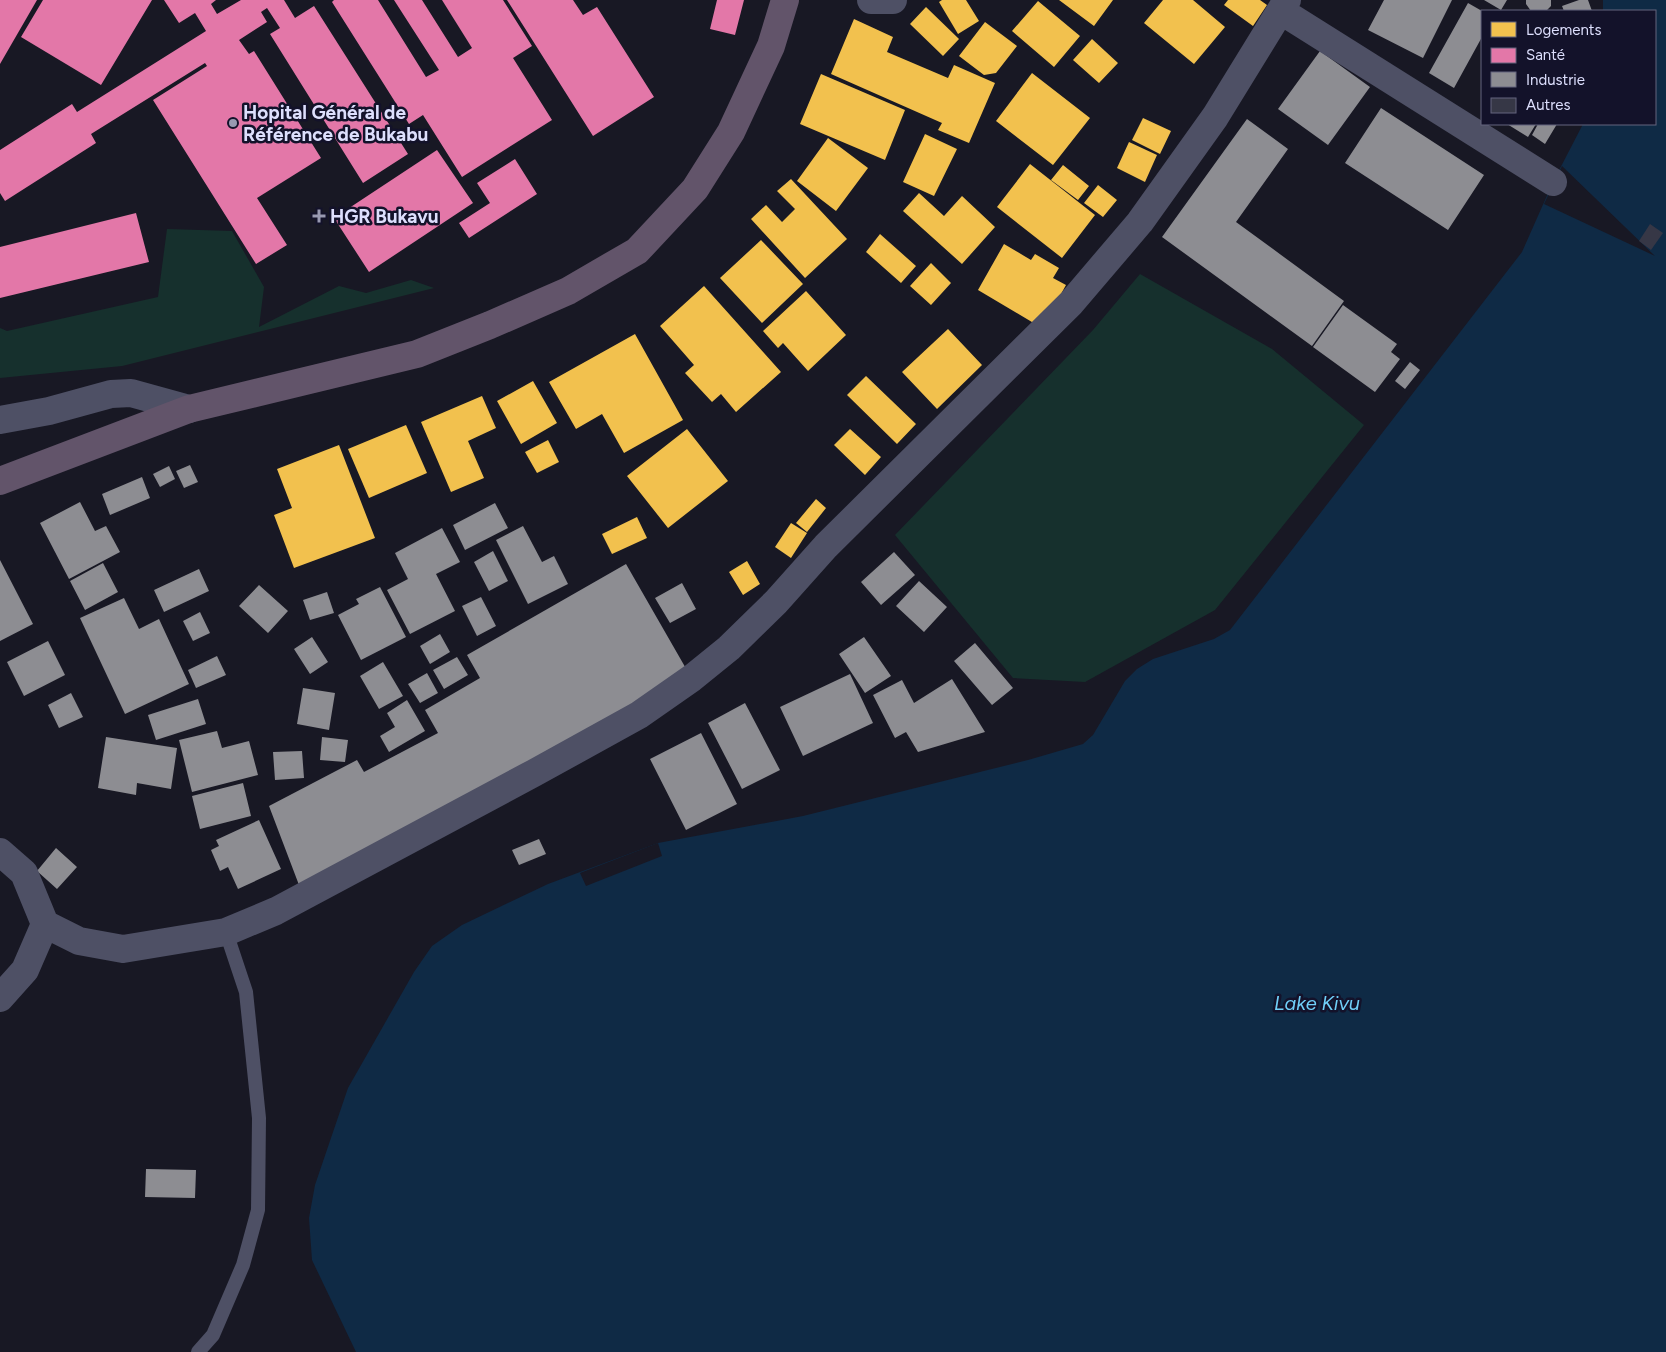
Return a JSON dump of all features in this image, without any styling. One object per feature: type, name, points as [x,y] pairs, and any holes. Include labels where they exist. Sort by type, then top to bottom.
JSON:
[{"type":"highway","points":[[1,480],[189,409],[416,354],[490,325],[568,291],[637,251],[695,189],[731,132],[770,46],[785,0]]},
{"type":"street","points":[[871,0],[893,0]]},
{"type":"street","points":[[0,852],[24,873],[45,924],[79,941],[123,949],[226,932],[276,911],[639,715],[692,678],[729,648],[776,602],[826,546],[1071,303],[1140,222],[1215,117],[1284,6],[1553,182]]},
{"type":"street","points":[[0,420],[49,411],[111,394],[131,393],[189,409]]},
{"type":"street","points":[[0,998],[25,970],[45,924]]},
{"type":"lane","points":[[198,1352],[213,1336],[244,1264],[258,1210],[260,1118],[246,992],[226,932]]},
{"type":"green space","points":[[167,229],[232,231],[264,287],[259,327],[339,286],[366,293],[411,280],[434,288],[122,366],[0,378],[0,328],[7,331],[158,297]]},
{"type":"green space","points":[[1140,274],[1272,349],[1364,425],[1215,610],[1085,682],[1013,678],[895,535],[1093,330]]},
{"type":"water","name":"Lake Kivu","points":[[1603,0],[1666,0],[1666,1352],[356,1352],[312,1260],[309,1218],[315,1185],[348,1088],[414,972],[432,946],[462,925],[548,884],[658,843],[803,816],[1028,760],[1083,744],[1093,735],[1125,681],[1137,669],[1153,659],[1214,639],[1230,630],[1522,252],[1553,182],[1582,125],[1656,125],[1656,10],[1603,10]]},
{"type":"pier","points":[[1562,166],[1655,256],[1544,204]]},
{"type":"pier","points":[[658,843],[662,856],[586,886],[580,873]]},
{"type":"building: Logements","points":[[942,0],[966,0],[979,21],[958,34],[939,2]]},
{"type":"building: Logements","points":[[1059,0],[1113,0],[1094,26]]},
{"type":"building: Logements","points":[[1163,0],[1193,0],[1225,27],[1194,64],[1144,23]]},
{"type":"building: Logements","points":[[1228,0],[1260,0],[1267,5],[1253,26],[1224,5]]},
{"type":"building: Logements","points":[[1038,1],[1080,36],[1054,67],[1012,31]]},
{"type":"building: Logements","points":[[926,7],[959,39],[943,56],[910,24]]},
{"type":"building: Logements","points":[[854,19],[893,37],[887,52],[948,78],[954,65],[995,83],[969,143],[938,130],[942,123],[831,74]]},
{"type":"building: Logements","points":[[985,22],[1017,46],[996,73],[984,75],[959,56]]},
{"type":"building: Logements","points":[[1092,39],[1118,63],[1099,83],[1073,60]]},
{"type":"building: Logements","points":[[1032,73],[1090,118],[1053,165],[996,121]]},
{"type":"building: Logements","points":[[821,74],[905,110],[885,160],[800,124]]},
{"type":"building: Logements","points":[[1143,118],[1171,131],[1160,154],[1132,140]]},
{"type":"building: Logements","points":[[925,134],[957,149],[934,196],[903,182]]},
{"type":"building: Logements","points":[[828,138],[868,168],[836,211],[797,181]]},
{"type":"building: Logements","points":[[1129,142],[1157,155],[1145,182],[1117,168]]},
{"type":"building: Logements","points":[[1030,164],[1095,215],[1062,258],[997,207]]},
{"type":"building: Logements","points":[[1063,165],[1089,186],[1078,200],[1051,180]]},
{"type":"building: Logements","points":[[791,179],[847,239],[805,278],[751,219],[766,205],[782,222],[795,209],[777,191]]},
{"type":"building: Logements","points":[[1098,185],[1117,200],[1103,217],[1084,203]]},
{"type":"building: Logements","points":[[919,193],[944,216],[962,196],[995,227],[962,264],[903,211]]},
{"type":"building: Logements","points":[[880,234],[916,266],[901,283],[866,252]]},
{"type":"building: Logements","points":[[761,240],[803,284],[762,323],[720,278]]},
{"type":"building: Logements","points":[[1004,244],[1031,260],[1035,254],[1059,268],[1053,278],[1066,285],[1042,328],[978,290]]},
{"type":"building: Logements","points":[[931,263],[951,283],[931,305],[910,286]]},
{"type":"building: Logements","points":[[704,286],[781,372],[736,412],[721,394],[712,402],[685,373],[694,365],[660,326]]},
{"type":"building: Logements","points":[[806,291],[846,335],[808,371],[783,343],[778,348],[763,331]]},
{"type":"building: Logements","points":[[948,329],[982,365],[937,409],[902,372]]},
{"type":"building: Logements","points":[[635,334],[683,420],[624,453],[602,414],[576,429],[549,382]]},
{"type":"building: Logements","points":[[866,376],[916,424],[897,444],[847,395]]},
{"type":"building: Logements","points":[[533,381],[557,423],[521,444],[497,401]]},
{"type":"building: Logements","points":[[482,396],[496,428],[468,441],[484,478],[451,492],[421,422]]},
{"type":"building: Logements","points":[[406,425],[427,473],[369,498],[348,449]]},
{"type":"building: Logements","points":[[687,429],[728,481],[668,528],[627,476]]},
{"type":"building: Logements","points":[[850,429],[881,457],[865,475],[834,445]]},
{"type":"building: Logements","points":[[548,440],[559,462],[537,473],[525,452]]},
{"type":"building: Logements","points":[[339,445],[375,538],[294,568],[274,515],[292,508],[277,469]]},
{"type":"building: Logements","points":[[816,499],[826,508],[807,532],[796,523]]},
{"type":"building: Logements","points":[[637,517],[647,538],[612,554],[602,534]]},
{"type":"building: Logements","points":[[791,523],[807,533],[791,558],[775,547]]},
{"type":"building: Logements","points":[[747,561],[760,584],[743,595],[729,572]]},
{"type":"building: Santé","points":[[0,0],[37,0],[0,64]]},
{"type":"building: Santé","points":[[43,0],[152,0],[101,85],[21,37]]},
{"type":"building: Santé","name":"Hopital Général de Référence de Bukabu","points":[[164,0],[216,0],[211,4],[217,14],[241,0],[284,0],[295,18],[314,6],[408,154],[363,183],[270,34],[280,28],[267,8],[261,12],[267,22],[239,40],[249,54],[254,51],[321,158],[257,198],[287,245],[256,264],[153,100],[207,66],[205,63],[91,134],[96,143],[5,201],[0,193],[0,150],[72,104],[77,112],[206,31],[195,13],[179,23]]},
{"type":"building: Santé","name":"Hopital Général de Référence de Bukabu","points":[[334,0],[378,0],[426,77],[439,70],[394,0],[422,0],[458,57],[472,48],[442,0],[503,0],[532,46],[513,58],[552,120],[462,177],[423,115],[409,124],[332,2]]},
{"type":"building: Santé","points":[[507,0],[573,0],[583,15],[597,7],[654,97],[593,136]]},
{"type":"building: Santé","points":[[717,0],[744,0],[735,35],[710,29]]},
{"type":"building: Santé","points":[[437,150],[473,203],[369,272],[334,218]]},
{"type":"building: Santé","points":[[515,159],[537,194],[469,238],[459,223],[490,203],[477,183]]},
{"type":"building: Santé","points":[[136,213],[149,262],[0,298],[0,247]]},
{"type":"building: Industrie","points":[[1384,0],[1452,0],[1423,58],[1368,30]]},
{"type":"building: Industrie","points":[[1484,0],[1507,0],[1501,10]]},
{"type":"building: Industrie","points":[[1526,0],[1551,0],[1551,6],[1547,10],[1530,10],[1526,4]]},
{"type":"building: Industrie","points":[[1579,0],[1588,0],[1592,10],[1564,10],[1562,6]]},
{"type":"building: Industrie","points":[[1468,3],[1481,10],[1481,39],[1454,88],[1429,73]]},
{"type":"building: Industrie","points":[[1320,51],[1370,87],[1328,145],[1278,109]]},
{"type":"building: Industrie","points":[[1381,108],[1484,175],[1448,230],[1345,163]]},
{"type":"building: Industrie","points":[[1247,119],[1288,149],[1236,222],[1344,301],[1312,346],[1162,237]]},
{"type":"building: Industrie","points":[[1509,125],[1535,125],[1528,137]]},
{"type":"building: Industrie","points":[[1537,125],[1556,125],[1545,144],[1532,135]]},
{"type":"building: Industrie","points":[[1343,305],[1397,344],[1391,352],[1400,359],[1375,392],[1313,347]]},
{"type":"building: Industrie","points":[[1410,362],[1420,370],[1405,389],[1395,381]]},
{"type":"building: Industrie","points":[[190,465],[198,482],[184,488],[176,471]]},
{"type":"building: Industrie","points":[[169,466],[175,479],[160,487],[153,474]]},
{"type":"building: Industrie","points":[[142,477],[150,498],[110,515],[102,494]]},
{"type":"building: Industrie","points":[[80,502],[95,531],[106,526],[120,552],[69,579],[40,523]]},
{"type":"building: Industrie","points":[[495,503],[508,528],[465,550],[453,525]]},
{"type":"building: Industrie","points":[[523,526],[542,562],[554,556],[568,584],[528,604],[496,540]]},
{"type":"building: Industrie","points":[[442,528],[460,562],[436,574],[455,611],[410,634],[387,590],[408,579],[395,553]]},
{"type":"building: Industrie","points":[[493,551],[508,581],[489,591],[474,562]]},
{"type":"building: Industrie","points":[[894,552],[915,575],[881,605],[861,582]]},
{"type":"building: Industrie","points":[[0,560],[33,624],[0,641]]},
{"type":"building: Industrie","points":[[103,563],[118,592],[85,610],[70,581]]},
{"type":"building: Industrie","points":[[626,564],[688,672],[473,795],[299,885],[269,806],[357,760],[364,772],[438,733],[425,710],[480,678],[467,655]]},
{"type":"building: Industrie","points":[[199,569],[209,591],[164,612],[154,590]]},
{"type":"building: Industrie","points":[[919,581],[947,607],[924,632],[896,606]]},
{"type":"building: Industrie","points":[[682,583],[696,609],[670,623],[655,598]]},
{"type":"building: Industrie","points":[[259,585],[288,611],[268,633],[239,606]]},
{"type":"building: Industrie","points":[[380,587],[406,637],[361,660],[338,615],[359,604],[356,599]]},
{"type":"building: Industrie","points":[[327,592],[334,613],[310,620],[303,600]]},
{"type":"building: Industrie","points":[[481,597],[496,626],[477,636],[462,606]]},
{"type":"building: Industrie","points":[[124,598],[139,629],[159,619],[189,684],[125,714],[80,618]]},
{"type":"building: Industrie","points":[[200,612],[210,633],[193,641],[183,621]]},
{"type":"building: Industrie","points":[[440,634],[450,652],[430,664],[420,646]]},
{"type":"building: Industrie","points":[[312,637],[328,662],[310,674],[294,649]]},
{"type":"building: Industrie","points":[[864,637],[891,676],[865,693],[839,654]]},
{"type":"building: Industrie","points":[[48,641],[65,675],[24,696],[7,662]]},
{"type":"building: Industrie","points":[[975,643],[1013,688],[992,705],[954,661]]},
{"type":"building: Industrie","points":[[217,656],[226,675],[196,688],[188,670]]},
{"type":"building: Industrie","points":[[457,657],[468,675],[444,689],[433,670]]},
{"type":"building: Industrie","points":[[383,662],[403,696],[379,709],[360,676]]},
{"type":"building: Industrie","points":[[427,673],[438,693],[420,703],[408,684]]},
{"type":"building: Industrie","points":[[850,674],[873,723],[803,756],[780,707]]},
{"type":"building: Industrie","points":[[952,679],[985,732],[918,752],[906,732],[895,738],[873,695],[902,680],[914,703]]},
{"type":"building: Industrie","points":[[303,688],[335,693],[329,730],[297,724]]},
{"type":"building: Industrie","points":[[71,693],[83,717],[59,728],[48,705]]},
{"type":"building: Industrie","points":[[198,699],[206,724],[156,740],[148,715]]},
{"type":"building: Industrie","points":[[407,700],[425,731],[389,752],[380,736],[395,727],[387,713]]},
{"type":"building: Industrie","points":[[745,703],[780,770],[742,789],[708,723]]},
{"type":"building: Industrie","points":[[217,731],[222,748],[249,741],[258,775],[192,792],[179,740]]},
{"type":"building: Industrie","points":[[701,733],[737,804],[686,830],[650,759]]},
{"type":"building: Industrie","points":[[106,737],[177,748],[171,789],[137,783],[136,795],[98,788]]},
{"type":"building: Industrie","points":[[322,737],[348,740],[345,762],[320,760]]},
{"type":"building: Industrie","points":[[302,751],[304,778],[275,780],[273,752]]},
{"type":"building: Industrie","points":[[243,783],[251,816],[200,829],[192,796]]},
{"type":"building: Industrie","points":[[259,820],[281,869],[238,889],[228,867],[220,871],[211,850],[219,846],[216,840]]},
{"type":"building: Industrie","points":[[539,839],[546,854],[519,865],[512,850]]},
{"type":"building: Industrie","points":[[56,848],[77,867],[57,889],[37,871]]},
{"type":"building: Industrie","points":[[146,1169],[196,1170],[195,1198],[145,1197]]},
{"type":"building: Autres","points":[[1650,224],[1663,233],[1651,250],[1639,241]]},
{"type":"place","name":"Hopital Général de Référence de Bukabu","points":[[233,123]]},
{"type":"place","name":"HGR Bukavu","points":[[319,216]]}]
